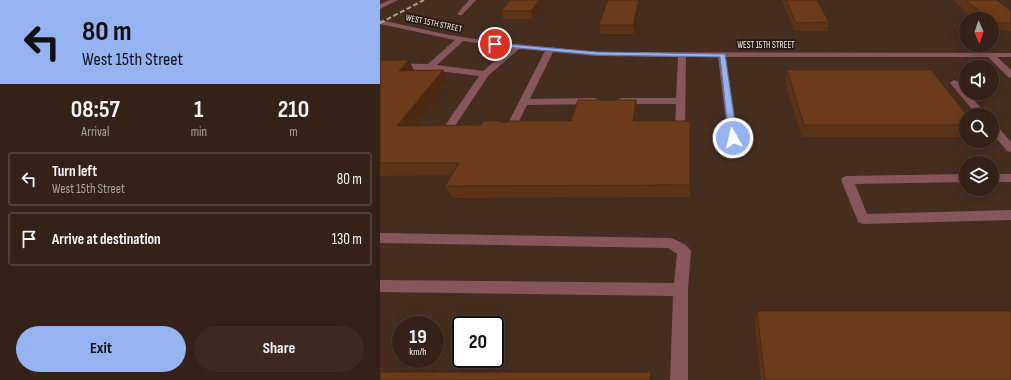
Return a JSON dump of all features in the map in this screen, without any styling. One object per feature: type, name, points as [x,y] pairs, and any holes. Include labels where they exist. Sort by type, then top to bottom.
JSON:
[{"type":"street","points":[[380,7],[395,0]]},
{"type":"street","points":[[460,14],[473,0]]},
{"type":"street","name":"WEST 15TH STREET","points":[[380,22],[461,39],[516,47],[597,54],[1011,55]]},
{"type":"street","points":[[430,67],[461,39]]},
{"type":"street","points":[[447,130],[485,74],[516,47]]},
{"type":"street","points":[[509,131],[550,50]]},
{"type":"street","points":[[680,129],[682,55]]},
{"type":"street","points":[[722,55],[733,138]]},
{"type":"street","points":[[990,55],[1011,75]]},
{"type":"street","points":[[380,66],[430,67],[485,74]]},
{"type":"street","points":[[954,83],[976,108]]},
{"type":"street","points":[[524,102],[680,101]]},
{"type":"street","points":[[999,135],[1011,149]]},
{"type":"street","points":[[959,178],[847,180],[863,219],[1011,215]]},
{"type":"street","points":[[999,178],[1011,178]]},
{"type":"street","points":[[380,238],[670,243],[684,251],[681,290],[679,380]]},
{"type":"street","points":[[380,286],[681,290]]},
{"type":"building","points":[[510,0],[539,0],[531,11],[501,11]]},
{"type":"building","points":[[608,0],[639,0],[633,25],[599,25]]},
{"type":"building","points":[[786,0],[817,0],[829,22],[796,23]]},
{"type":"building","points":[[966,0],[997,0],[1011,11],[1011,23],[999,23],[999,12],[980,12]]},
{"type":"building","points":[[380,60],[409,60],[399,71],[443,70],[397,126],[481,125],[484,121],[499,121],[505,123],[509,121],[571,121],[578,100],[636,100],[633,121],[690,121],[690,185],[445,186],[459,163],[380,163]]},
{"type":"building","points":[[787,70],[931,70],[961,108],[959,108],[959,125],[804,125]]},
{"type":"building","points":[[757,311],[1011,311],[1011,380],[765,380]]},
{"type":"building","points":[[380,372],[651,372],[650,380],[380,380]]},
{"type":"railway","points":[[380,23],[424,0]]},
{"type":"route","points":[[495,44],[543,50],[597,54],[722,55],[733,138]]}]
